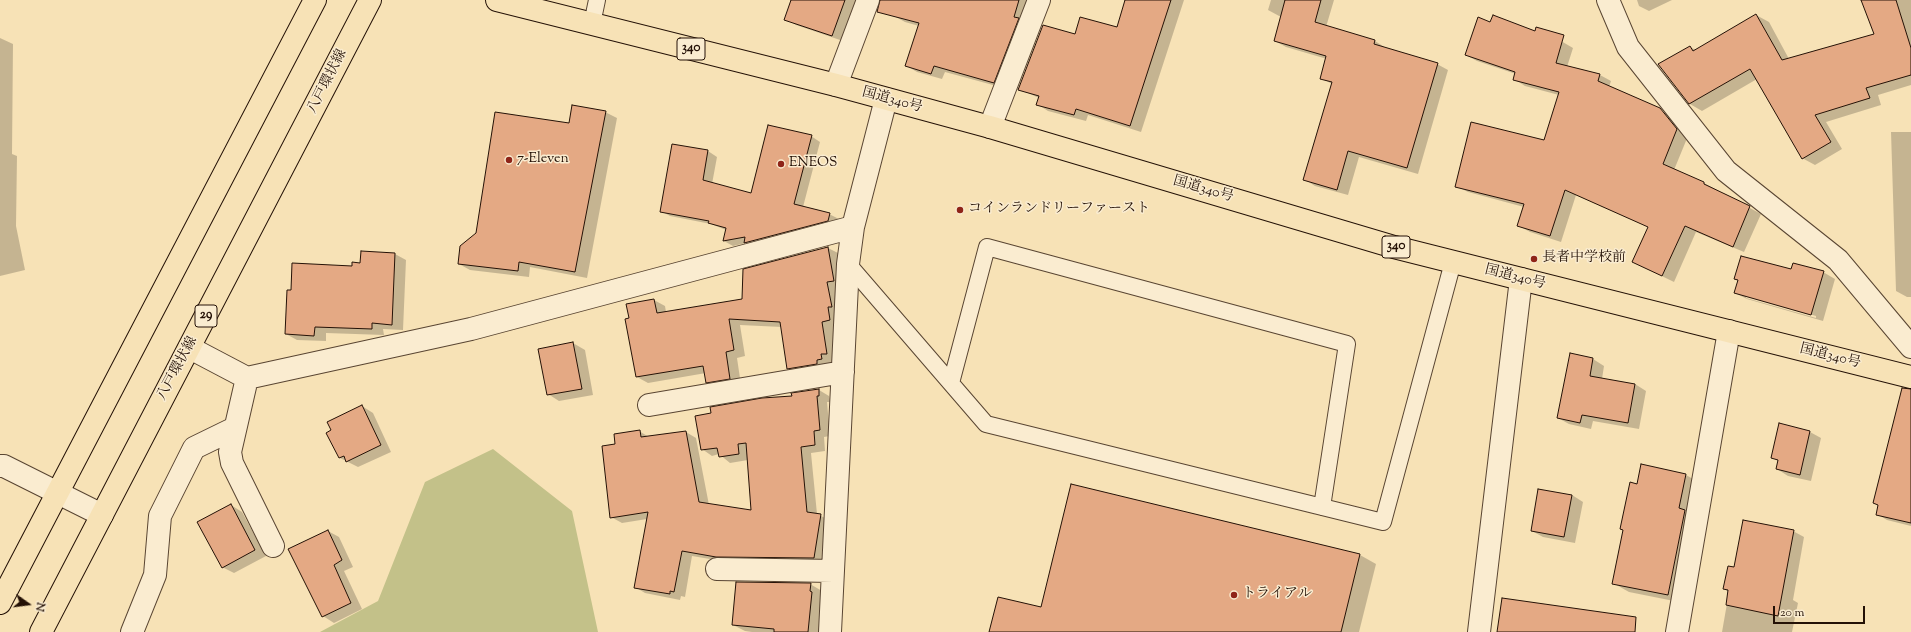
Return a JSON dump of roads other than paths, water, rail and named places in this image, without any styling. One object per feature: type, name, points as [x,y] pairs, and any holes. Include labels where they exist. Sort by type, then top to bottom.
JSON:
[{"type":"main road","points":[[0,603],[56,492],[315,0]]},
{"type":"main road","name":"八戸環状線","points":[[41,632],[370,0]]},
{"type":"main road","name":"国道340号","points":[[497,0],[836,85],[990,127],[1394,247],[1911,378]]},
{"type":"street","points":[[836,85],[868,0]]},
{"type":"street","points":[[990,127],[1039,0]]},
{"type":"street","points":[[1608,0],[1628,47],[1726,170],[1838,260],[1911,347]]},
{"type":"street","points":[[830,632],[848,264],[853,227],[886,99]]},
{"type":"street","points":[[190,348],[247,378],[471,329],[853,227]]},
{"type":"street","points":[[1479,632],[1521,279]]},
{"type":"street","points":[[1677,632],[1729,331]]},
{"type":"street","points":[[649,405],[842,372]]},
{"type":"street","points":[[247,378],[230,452],[232,463],[273,546]]},
{"type":"street","points":[[132,632],[155,575],[160,516],[194,448],[235,428]]},
{"type":"street","points":[[0,466],[102,515]]},
{"type":"street","points":[[717,569],[833,571]]},
{"type":"lane","points":[[592,24],[597,0]]},
{"type":"lane","points":[[951,383],[987,247],[1347,344],[1322,507]]},
{"type":"lane","points":[[848,264],[986,424],[1383,522],[1453,262]]},
{"type":"place","name":"7-Eleven","points":[[509,160]]},
{"type":"place","name":"ENEOS","points":[[781,164]]},
{"type":"place","name":"コインランドリーファースト","points":[[960,210]]},
{"type":"place","name":"長者中学校前","points":[[1534,259]]},
{"type":"place","name":"トライアル","points":[[1234,595]]}]
